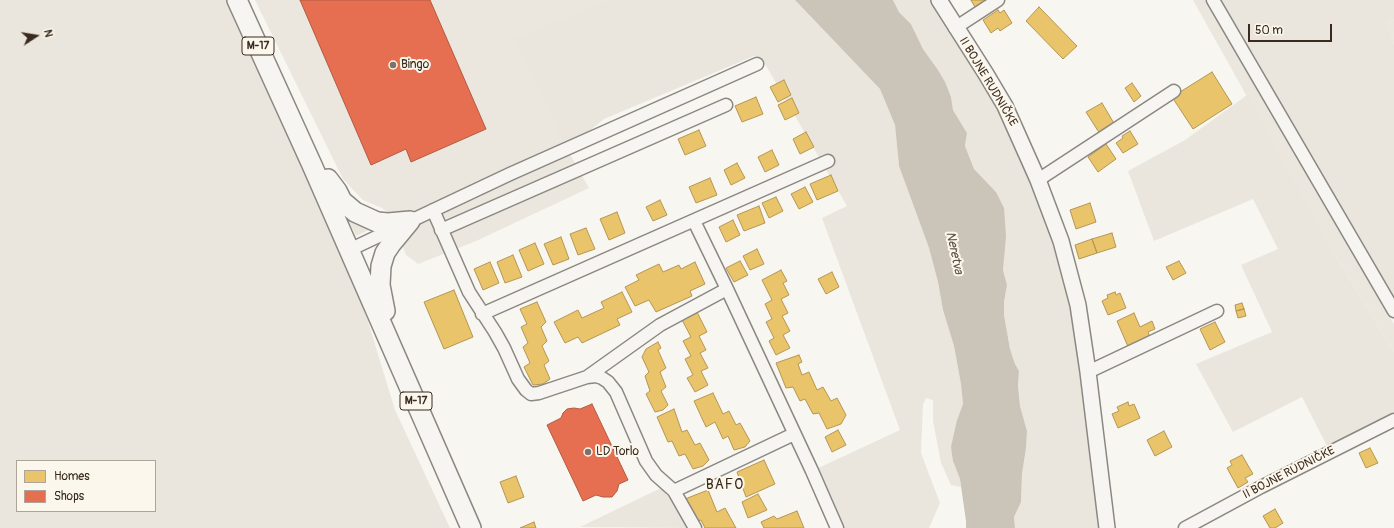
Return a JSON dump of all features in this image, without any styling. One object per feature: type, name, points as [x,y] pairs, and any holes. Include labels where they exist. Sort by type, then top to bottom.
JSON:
[{"type":"main road","name":"M-17","points":[[238,0],[472,528]]},
{"type":"main road","points":[[312,165],[325,176],[337,191],[342,201],[355,212],[376,222],[388,223],[410,221]]},
{"type":"main road","points":[[390,342],[380,285],[381,266],[385,253],[410,221]]},
{"type":"street","name":"II BOJNE RUDNIČKE","points":[[939,0],[955,28],[986,74],[1005,106],[1038,180],[1061,241],[1078,305],[1088,372],[1107,528]]},
{"type":"street","name":"II BOJNE RUDNIČKE","points":[[955,28],[998,0]]},
{"type":"street","points":[[1213,0],[1394,311]]},
{"type":"street","points":[[349,250],[510,174],[757,64]]},
{"type":"street","points":[[1038,180],[1174,91]]},
{"type":"street","points":[[441,230],[726,105]]},
{"type":"street","points":[[482,314],[828,161]]},
{"type":"street","points":[[433,210],[469,292],[482,314],[488,320],[504,348],[518,379],[531,394],[539,393],[587,376],[660,324],[727,289]]},
{"type":"street","points":[[694,221],[826,501],[837,528]]},
{"type":"street","points":[[1088,372],[1217,310]]},
{"type":"street","points":[[587,376],[602,378],[608,382],[616,392],[646,461],[656,475],[674,491],[695,528]]},
{"type":"street","name":"II BOJNE RUDNIČKE","points":[[1185,528],[1261,487],[1394,420]]},
{"type":"street","points":[[674,491],[794,434]]},
{"type":"shaded area","points":[[0,0],[229,0],[362,302],[395,410],[450,528],[0,528]]},
{"type":"shaded area","points":[[255,0],[613,0],[567,149],[589,188],[476,241],[418,264],[406,255],[391,215],[382,208],[363,200],[343,179]]},
{"type":"shaded area","points":[[611,0],[795,0],[880,89],[895,125],[899,166],[929,248],[938,282],[943,310],[954,346],[961,384],[963,404],[957,420],[953,461],[960,479],[961,487],[951,485],[941,463],[933,421],[933,400],[926,398],[923,405],[921,453],[940,503],[929,528],[837,528],[812,471],[900,430],[822,218],[847,206],[761,57],[754,56],[604,119],[567,149],[514,39]]},
{"type":"shaded area","points":[[893,0],[939,0],[986,74],[1061,241],[1107,528],[1015,528],[1014,517],[1021,502],[1022,474],[1027,431],[1020,406],[1018,386],[1019,371],[1010,349],[1004,315],[1004,302],[1007,285],[1003,270],[1004,257],[996,192],[974,169],[965,146],[967,133],[953,110],[951,97],[938,70],[923,49],[911,24],[899,12]]},
{"type":"shaded area","points":[[1193,0],[1208,0],[1338,225],[1394,324],[1394,352],[1339,261]]},
{"type":"shaded area","points":[[1219,0],[1394,0],[1394,19],[1388,20],[1394,45],[1394,304]]},
{"type":"shaded area","points":[[1394,19],[1394,45],[1388,20]]},
{"type":"shaded area","points":[[1247,95],[1339,261],[1394,352],[1394,420],[1330,452],[1302,397],[1233,432],[1196,364],[1272,332],[1241,265],[1278,249],[1253,199],[1154,241],[1128,171],[1185,140]]},
{"type":"shaded area","points":[[345,213],[375,227],[356,236]]},
{"type":"shaded area","points":[[661,488],[676,506],[687,528],[580,527]]},
{"type":"water","name":"Neretva","points":[[795,0],[893,0],[899,12],[911,24],[923,49],[945,82],[951,97],[953,110],[967,133],[965,146],[974,169],[996,192],[1004,208],[1006,236],[1003,270],[1007,285],[1004,302],[1004,315],[1010,349],[1019,371],[1018,386],[1020,406],[1027,431],[1022,474],[1021,502],[1014,517],[1015,528],[966,528],[960,479],[953,461],[951,447],[957,420],[963,404],[961,384],[954,346],[943,310],[938,282],[929,248],[899,166],[895,125],[880,89]]},
{"type":"building: Homes","points":[[971,0],[990,0],[976,9]]},
{"type":"building: Homes","points":[[1039,7],[1077,46],[1063,59],[1026,21]]},
{"type":"building: Homes","points":[[998,10],[1000,13],[1004,10],[1012,23],[1000,31],[998,28],[991,33],[983,20]]},
{"type":"building: Homes","points":[[1212,72],[1232,104],[1193,129],[1172,97]]},
{"type":"building: Homes","points":[[784,80],[791,95],[778,102],[770,87]]},
{"type":"building: Homes","points":[[1132,83],[1141,96],[1134,102],[1125,88]]},
{"type":"building: Homes","points":[[756,97],[763,114],[742,122],[735,106]]},
{"type":"building: Homes","points":[[792,98],[799,113],[785,120],[778,105]]},
{"type":"building: Homes","points":[[1102,103],[1115,125],[1100,134],[1086,112]]},
{"type":"building: Homes","points":[[699,130],[706,146],[685,155],[678,139]]},
{"type":"building: Homes","points":[[1130,131],[1138,144],[1123,153],[1116,143],[1123,138],[1122,136]]},
{"type":"building: Homes","points":[[806,132],[814,147],[800,154],[793,139]]},
{"type":"building: Homes","points":[[1106,144],[1116,159],[1098,172],[1088,157]]},
{"type":"building: Homes","points":[[772,150],[779,165],[765,172],[758,157]]},
{"type":"building: Homes","points":[[737,163],[745,178],[731,185],[724,170]]},
{"type":"building: Homes","points":[[831,175],[838,191],[817,200],[810,184]]},
{"type":"building: Homes","points":[[710,178],[717,195],[696,203],[689,187]]},
{"type":"building: Homes","points":[[805,187],[813,202],[799,209],[791,194]]},
{"type":"building: Homes","points":[[776,197],[783,211],[769,218],[762,203]]},
{"type":"building: Homes","points":[[660,200],[667,215],[653,221],[646,207]]},
{"type":"building: Homes","points":[[1090,203],[1096,222],[1076,229],[1070,210]]},
{"type":"building: Homes","points":[[759,206],[765,223],[744,231],[737,215]]},
{"type":"building: Homes","points":[[617,212],[625,233],[609,240],[600,219]]},
{"type":"building: Homes","points":[[733,220],[740,235],[726,242],[719,227]]},
{"type":"building: Homes","points":[[586,228],[595,249],[578,255],[570,234]]},
{"type":"building: Homes","points":[[1112,233],[1116,247],[1097,253],[1092,239]]},
{"type":"building: Homes","points":[[561,237],[569,259],[553,265],[544,244]]},
{"type":"building: Homes","points":[[1092,239],[1097,253],[1079,259],[1075,245]]},
{"type":"building: Homes","points":[[535,243],[544,264],[528,271],[519,250]]},
{"type":"building: Homes","points":[[757,249],[764,264],[750,270],[743,256]]},
{"type":"building: Homes","points":[[513,255],[522,277],[505,283],[497,262]]},
{"type":"building: Homes","points":[[740,261],[748,275],[734,282],[726,268]]},
{"type":"building: Homes","points":[[1179,261],[1186,273],[1173,280],[1166,267]]},
{"type":"building: Homes","points":[[490,262],[499,283],[483,290],[474,269]]},
{"type":"building: Homes","points":[[695,262],[705,284],[690,291],[692,296],[656,312],[649,300],[635,306],[625,287],[639,280],[636,275],[659,264],[663,272],[679,265],[681,269]]},
{"type":"building: Homes","points":[[781,270],[787,281],[783,283],[789,295],[781,299],[788,313],[782,316],[790,331],[783,335],[790,348],[776,355],[769,341],[774,338],[766,322],[772,319],[765,304],[772,300],[762,280]]},
{"type":"building: Homes","points":[[832,272],[839,287],[826,294],[818,279]]},
{"type":"building: Homes","points":[[454,290],[473,337],[444,349],[424,302]]},
{"type":"building: Homes","points":[[622,292],[632,312],[617,319],[620,325],[582,343],[578,337],[565,343],[554,322],[578,310],[582,318],[604,308],[601,302]]},
{"type":"building: Homes","points":[[1115,292],[1116,295],[1120,293],[1126,308],[1108,315],[1102,301],[1108,298],[1107,295]]},
{"type":"building: Homes","points":[[537,302],[546,322],[541,327],[547,341],[542,346],[549,361],[544,365],[550,379],[543,384],[533,385],[524,367],[530,363],[523,347],[528,343],[521,327],[527,324],[520,309]]},
{"type":"building: Homes","points":[[1242,303],[1244,309],[1236,311],[1235,305]]},
{"type":"building: Homes","points":[[1244,309],[1246,316],[1238,318],[1236,311]]},
{"type":"building: Homes","points":[[696,310],[707,332],[699,336],[706,350],[700,353],[708,368],[701,371],[708,385],[695,392],[687,378],[693,375],[685,359],[691,356],[683,341],[691,337],[681,318]]},
{"type":"building: Homes","points":[[1134,313],[1140,327],[1152,321],[1155,329],[1148,332],[1151,340],[1129,349],[1117,321]]},
{"type":"building: Homes","points":[[1215,322],[1225,342],[1210,350],[1200,329]]},
{"type":"building: Homes","points":[[658,342],[661,348],[658,350],[666,368],[660,372],[666,387],[661,391],[668,405],[663,410],[655,412],[646,394],[650,391],[645,376],[649,372],[642,357],[646,349]]},
{"type":"building: Homes","points":[[799,355],[802,362],[798,364],[802,375],[809,372],[817,390],[823,387],[831,401],[837,398],[846,415],[841,424],[827,429],[819,413],[813,414],[805,399],[800,401],[793,387],[786,388],[776,363]]},
{"type":"building: Homes","points":[[713,393],[723,414],[729,411],[736,425],[740,423],[750,441],[745,447],[734,450],[728,436],[723,439],[715,422],[706,427],[694,401]]},
{"type":"building: Homes","points":[[1128,402],[1129,406],[1134,404],[1140,418],[1118,428],[1112,414],[1119,411],[1117,407]]},
{"type":"building: Homes","points":[[674,409],[682,432],[687,430],[695,445],[700,443],[709,460],[703,466],[693,469],[685,454],[679,456],[672,441],[668,442],[657,417]]},
{"type":"building: Homes","points":[[838,430],[846,445],[832,452],[825,437]]},
{"type":"building: Homes","points":[[1164,431],[1172,447],[1155,456],[1147,440]]},
{"type":"building: Homes","points":[[1370,448],[1378,463],[1366,468],[1359,453]]},
{"type":"building: Homes","points":[[1242,455],[1253,474],[1245,478],[1248,482],[1238,488],[1227,468],[1232,465],[1230,461]]},
{"type":"building: Homes","points":[[764,460],[775,484],[746,497],[737,472]]},
{"type":"building: Homes","points":[[516,476],[524,497],[508,503],[500,482]]},
{"type":"building: Homes","points":[[708,490],[717,512],[725,508],[736,528],[705,528],[701,520],[695,522],[685,499]]},
{"type":"building: Homes","points":[[758,494],[767,510],[748,518],[742,502]]},
{"type":"building: Homes","points":[[1275,509],[1283,523],[1275,528],[1270,528],[1263,516]]},
{"type":"building: Homes","points":[[797,511],[804,528],[764,528],[761,522],[774,516],[777,519]]},
{"type":"building: Homes","points":[[534,522],[536,528],[520,528]]},
{"type":"building: Shops","name":"Bingo","points":[[300,0],[430,0],[486,129],[411,162],[406,149],[371,165]]},
{"type":"building: Shops","name":"LD Torlo","points":[[592,404],[628,480],[619,484],[617,491],[612,497],[596,495],[583,501],[547,425],[561,418],[567,409],[580,409]]},
{"type":"place","name":"Bingo","points":[[393,65]]},
{"type":"place","name":"LD Torlo","points":[[588,452]]},
{"type":"district","name":"BAFO","points":[[725,485]]}]
